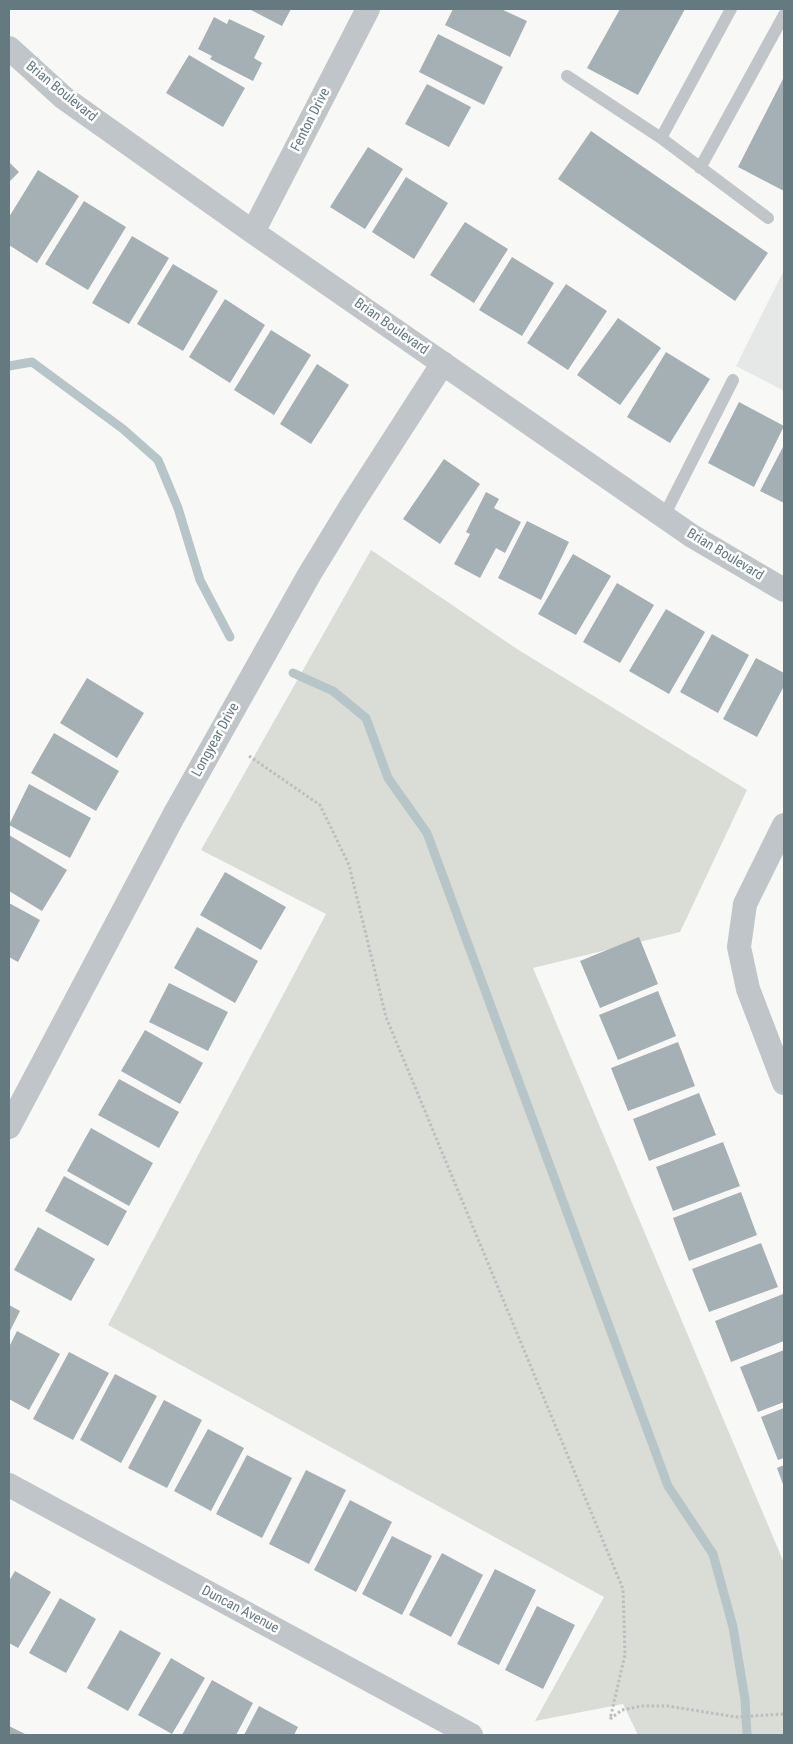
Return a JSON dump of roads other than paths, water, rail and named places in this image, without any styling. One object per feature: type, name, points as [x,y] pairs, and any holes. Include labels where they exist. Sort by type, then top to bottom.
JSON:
[{"type":"street","name":"Fenton Drive","points":[[253,232],[368,9]]},
{"type":"street","name":"Brian Boulevard","points":[[9,48],[64,98],[253,232],[692,536],[784,590]]},
{"type":"street","name":"Longyear Drive","points":[[9,1127],[227,720],[309,575],[350,506],[443,363]]},
{"type":"street","points":[[784,825],[745,904],[739,947],[748,989],[784,1083]]},
{"type":"street","name":"Duncan Avenue","points":[[9,1485],[471,1735]]},
{"type":"lane","points":[[661,138],[731,9]]},
{"type":"lane","points":[[700,168],[784,15]]},
{"type":"lane","points":[[567,76],[661,138],[768,218]]},
{"type":"lane","points":[[664,516],[733,380]]},
{"type":"waterway","points":[[9,366],[32,362],[123,429],[158,460],[178,508],[200,580],[230,637]]},
{"type":"waterway","points":[[293,673],[333,691],[366,718],[388,778],[427,833],[668,1486],[713,1554],[733,1627],[745,1699],[747,1735]]}]
